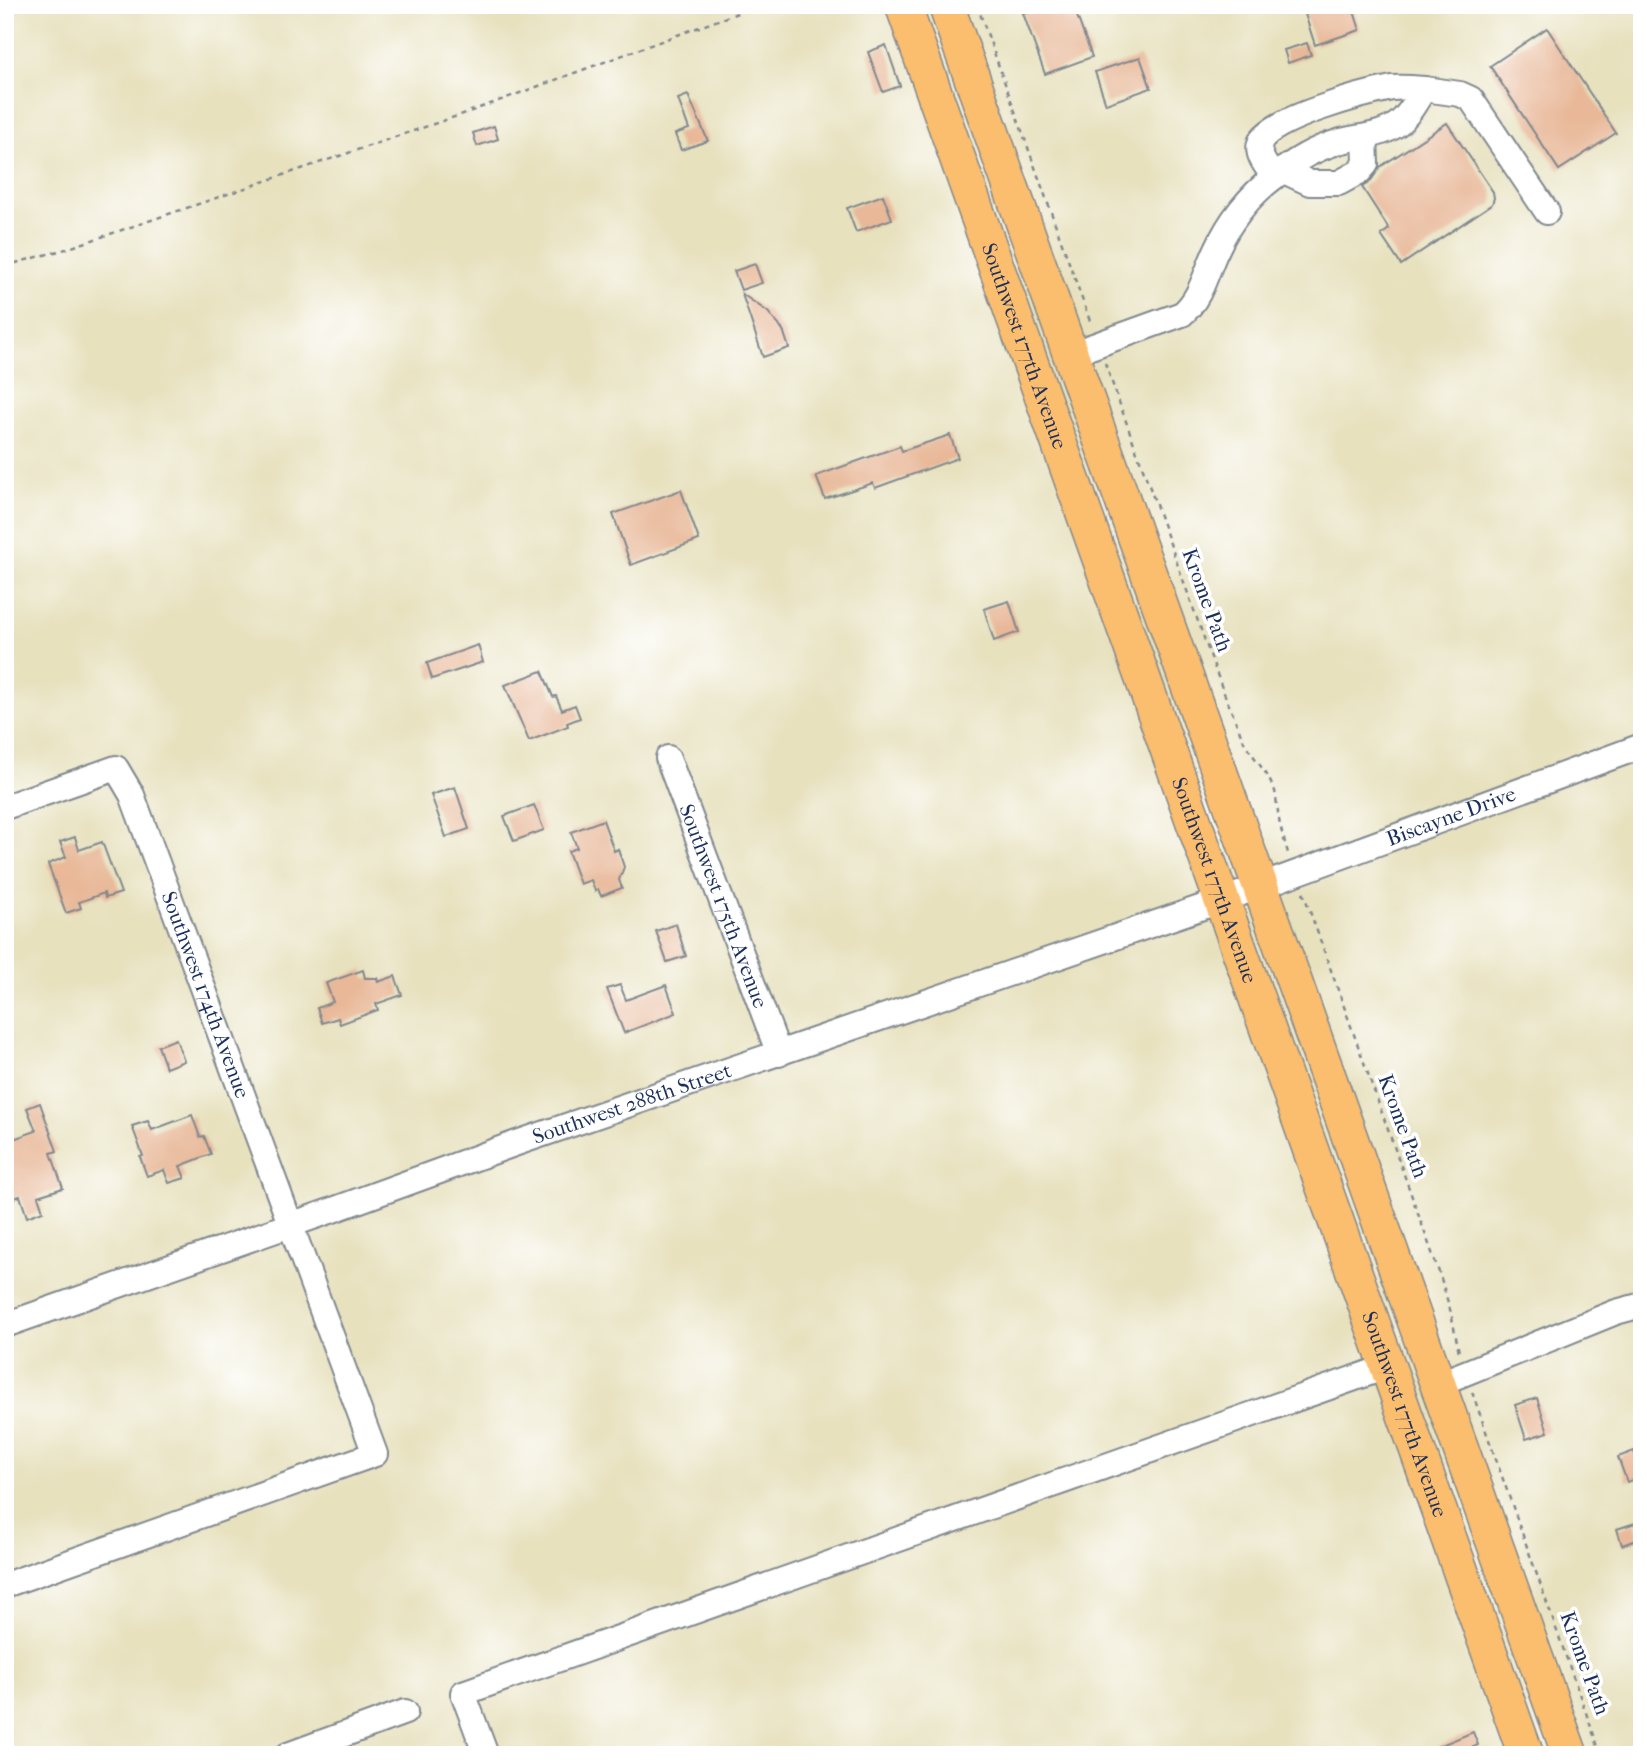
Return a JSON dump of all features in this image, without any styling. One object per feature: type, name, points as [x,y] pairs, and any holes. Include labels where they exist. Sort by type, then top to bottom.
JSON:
[{"type":"highway","name":"Southwest 177th Avenue","points":[[903,5],[1526,1755]]},
{"type":"highway","name":"Southwest 177th Avenue","points":[[954,8],[1089,348],[1261,884],[1454,1384],[1570,1755]]},
{"type":"street","points":[[1365,137],[1366,164],[1359,172],[1339,183],[1310,183],[1278,174],[1259,154],[1259,145],[1269,132],[1327,105],[1395,88],[1460,94],[1471,99],[1547,212]]},
{"type":"street","points":[[1089,348],[1170,318],[1189,308],[1229,227],[1252,197],[1298,159],[1324,147],[1379,133],[1397,124],[1407,115],[1424,89]]},
{"type":"street","name":"Biscayne Drive","points":[[1261,884],[1642,747]]},
{"type":"street","name":"Southwest 175th Avenue","points":[[668,758],[779,1054]]},
{"type":"street","name":"Southwest 174th Avenue","points":[[5,807],[116,768],[132,795],[375,1454],[5,1585]]},
{"type":"street","name":"Southwest 288th Street","points":[[5,1325],[514,1144],[1223,900],[1261,884]]},
{"type":"street","points":[[1454,1384],[1616,1312],[1642,1305]]},
{"type":"street","points":[[486,1755],[463,1693],[1389,1366]]},
{"type":"street","points":[[288,1755],[405,1713]]},
{"type":"path","points":[[5,266],[66,248],[463,114],[759,5]]},
{"type":"path","name":"Krome Path","points":[[954,8],[1222,688],[1245,744],[1275,791],[1280,826],[1288,851]]},
{"type":"path","name":"Krome Path","points":[[1307,903],[1440,1276],[1459,1354]]},
{"type":"path","name":"Krome Path","points":[[1454,1384],[1601,1755]]},
{"type":"building","points":[[1046,5],[1073,5],[1092,57],[1045,74],[1023,13]]},
{"type":"building","points":[[1331,5],[1352,5],[1360,30],[1315,45],[1305,14]]},
{"type":"building","points":[[1547,28],[1616,133],[1559,170],[1490,66]]},
{"type":"building","points":[[1307,43],[1311,55],[1288,63],[1284,50]]},
{"type":"building","points":[[886,45],[900,86],[883,92],[868,52]]},
{"type":"building","points":[[1140,57],[1151,88],[1106,104],[1095,72]]},
{"type":"building","points":[[688,95],[708,141],[681,150],[675,134],[689,129],[678,99]]},
{"type":"building","points":[[1447,123],[1493,192],[1494,198],[1492,204],[1401,265],[1381,235],[1389,229],[1362,187],[1370,182],[1380,167]]},
{"type":"building","points":[[494,126],[498,139],[477,146],[473,133]]},
{"type":"building","points":[[883,195],[892,219],[856,232],[847,208]]},
{"type":"building","points":[[755,264],[762,283],[741,290],[734,271]]},
{"type":"building","points":[[742,294],[768,312],[783,330],[789,348],[763,357]]},
{"type":"building","points":[[950,435],[958,458],[875,488],[873,483],[825,499],[816,476],[900,446],[902,451]]},
{"type":"building","points":[[681,490],[699,540],[631,565],[613,514]]},
{"type":"building","points":[[1009,601],[1019,632],[994,641],[984,609]]},
{"type":"building","points":[[478,645],[483,662],[432,679],[427,663]]},
{"type":"building","points":[[542,671],[562,710],[575,705],[580,718],[567,723],[568,726],[529,741],[505,685]]},
{"type":"building","points":[[455,787],[469,829],[446,837],[431,795]]},
{"type":"building","points":[[534,805],[544,830],[514,841],[504,816]]},
{"type":"building","points":[[603,820],[614,851],[618,849],[624,867],[619,880],[622,888],[601,896],[598,889],[595,891],[591,880],[580,884],[568,851],[577,848],[571,832]]},
{"type":"building","points":[[75,837],[79,850],[102,842],[121,893],[105,898],[104,893],[79,902],[81,908],[66,913],[48,864],[66,857],[60,842]]},
{"type":"building","points":[[676,924],[686,956],[667,962],[656,931]]},
{"type":"building","points":[[363,970],[365,978],[377,978],[378,982],[395,976],[402,995],[376,1004],[378,1010],[340,1024],[338,1018],[322,1023],[317,1008],[333,1002],[326,983]]},
{"type":"building","points":[[620,985],[626,1000],[666,985],[676,1013],[624,1033],[607,989]]},
{"type":"building","points":[[176,1039],[184,1061],[166,1068],[158,1046]]},
{"type":"building","points":[[40,1103],[57,1151],[51,1153],[63,1188],[38,1196],[43,1211],[27,1217],[20,1196],[5,1201],[5,1142],[36,1131],[27,1108]]},
{"type":"building","points":[[192,1115],[200,1137],[204,1136],[211,1154],[180,1166],[185,1178],[169,1183],[164,1170],[147,1176],[132,1126],[148,1121],[152,1130]]},
{"type":"building","points":[[1537,1398],[1548,1432],[1526,1439],[1515,1405]]},
{"type":"building","points":[[1634,1451],[1642,1476],[1627,1482],[1618,1457]]},
{"type":"building","points":[[1635,1523],[1640,1539],[1622,1545],[1617,1529]]},
{"type":"building","points":[[1473,1732],[1478,1745],[1467,1750],[1469,1755],[1417,1755]]}]
